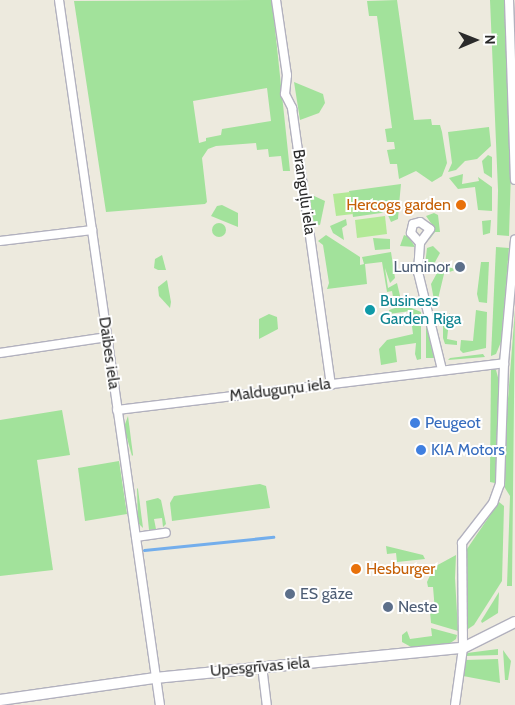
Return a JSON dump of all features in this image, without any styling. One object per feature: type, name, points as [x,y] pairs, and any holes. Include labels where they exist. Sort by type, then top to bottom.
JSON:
[{"type":"street","name":"Daibes iela","points":[[59,0],[160,705]]},
{"type":"street","name":"Branguļu iela","points":[[276,0],[287,75],[285,94],[292,108],[331,384]]},
{"type":"street","points":[[509,0],[515,180]]},
{"type":"street","points":[[511,42],[515,59]]},
{"type":"street","points":[[0,241],[92,230]]},
{"type":"street","points":[[455,705],[463,648],[462,543],[493,504],[499,490],[504,363],[515,239]]},
{"type":"street","points":[[420,243],[418,272],[442,370]]},
{"type":"street","points":[[0,353],[107,337]]},
{"type":"street","name":"Malduguņu iela","points":[[117,410],[504,363]]},
{"type":"street","points":[[136,537],[166,533]]},
{"type":"street","name":"Upesgrīvas iela","points":[[0,700],[155,678],[262,666],[463,648],[515,622]]},
{"type":"street","points":[[262,666],[267,705]]},
{"type":"green space","points":[[272,0],[290,171],[283,171],[281,156],[269,157],[268,149],[257,150],[256,143],[216,146],[208,149],[202,158],[207,202],[205,204],[106,212],[74,1]],"holes":[[[267,88],[271,121],[222,129],[221,135],[206,138],[206,141],[199,143],[193,101]]]},
{"type":"green space","points":[[397,0],[414,120],[431,119],[432,125],[440,125],[442,132],[447,163],[442,176],[432,182],[416,171],[399,179],[397,164],[390,164],[387,150],[395,149],[394,142],[387,142],[385,129],[392,128],[377,16],[369,16],[367,1]]},
{"type":"green space","points":[[490,0],[504,0],[511,172],[509,236],[497,235],[498,190]]},
{"type":"green space","points":[[294,82],[323,94],[325,103],[319,113],[300,120]]},
{"type":"green space","points":[[489,127],[491,146],[477,159],[465,161],[456,170],[448,172],[452,163],[448,132]]},
{"type":"green space","points":[[488,155],[492,157],[492,178],[484,173],[482,161]]},
{"type":"green space","points":[[463,174],[462,184],[479,181],[478,177],[492,187],[492,211],[478,210],[475,187],[458,189],[449,178]]},
{"type":"green space","points":[[401,184],[399,205],[381,213],[353,217],[349,191]]},
{"type":"green space","points":[[350,192],[353,214],[336,216],[333,194]]},
{"type":"green space","points":[[312,195],[325,201],[320,225],[314,224],[309,196]]},
{"type":"green space","points":[[222,205],[238,213],[238,227],[211,216],[217,206]]},
{"type":"green space","points":[[399,207],[398,219],[391,222],[387,213]]},
{"type":"green space","points":[[434,213],[438,215],[440,232],[435,232],[429,240],[433,226],[426,216]]},
{"type":"green space","points":[[385,216],[387,234],[357,238],[355,220]]},
{"type":"green space","points":[[346,219],[347,225],[342,228],[344,240],[333,233],[330,226]]},
{"type":"green space","points":[[491,220],[490,233],[483,235],[482,221]]},
{"type":"green space","points":[[216,223],[222,223],[226,230],[222,237],[216,237],[212,233],[212,227]]},
{"type":"green space","points":[[326,235],[360,257],[360,265],[364,264],[362,257],[391,252],[395,278],[390,283],[385,268],[388,288],[397,283],[402,304],[421,312],[421,359],[417,360],[415,354],[416,343],[395,346],[397,362],[381,365],[379,349],[387,340],[413,334],[410,311],[389,314],[389,310],[395,308],[392,291],[387,292],[382,262],[365,264],[367,284],[327,289],[329,283],[323,245],[318,241]]},
{"type":"green space","points":[[404,235],[409,237],[415,247],[400,246]]},
{"type":"green space","points":[[373,238],[390,239],[390,249],[375,250]]},
{"type":"green space","points":[[433,246],[440,253],[429,273],[424,274],[427,248]]},
{"type":"green space","points":[[496,247],[509,248],[501,342],[496,354],[491,356]]},
{"type":"green space","points":[[162,255],[166,270],[158,270],[154,268],[155,259]]},
{"type":"green space","points":[[443,262],[455,270],[444,274],[438,299],[434,300],[431,284]]},
{"type":"green space","points":[[481,262],[489,262],[487,303],[479,302],[477,294]]},
{"type":"green space","points":[[167,280],[171,302],[170,308],[159,296],[158,287]]},
{"type":"green space","points":[[476,310],[487,312],[486,348],[463,353],[460,350],[461,340],[473,341]]},
{"type":"green space","points":[[515,310],[512,586],[507,586],[510,496],[505,488],[506,424]]},
{"type":"green space","points":[[450,313],[447,339],[457,341],[457,345],[445,344],[443,338],[443,321]]},
{"type":"green space","points":[[269,314],[277,317],[278,329],[259,339],[259,319]]},
{"type":"green space","points":[[426,325],[434,358],[426,358]]},
{"type":"green space","points":[[483,354],[485,357],[448,360],[450,358]]},
{"type":"green space","points":[[491,368],[496,370],[499,381],[495,483],[490,482]]},
{"type":"green space","points":[[62,410],[70,455],[37,460],[53,570],[0,576],[0,420]]},
{"type":"green space","points":[[128,416],[133,455],[132,456],[124,427]]},
{"type":"green space","points":[[119,461],[127,514],[85,521],[78,468]]},
{"type":"green space","points":[[260,484],[266,486],[270,508],[172,521],[170,503],[174,496]]},
{"type":"green space","points":[[138,489],[143,528],[138,523]]},
{"type":"green space","points":[[158,498],[161,500],[166,524],[163,527],[162,518],[154,519],[156,529],[149,530],[146,501]]},
{"type":"green space","points":[[499,502],[504,506],[502,581],[474,625],[468,629],[467,549]]},
{"type":"green space","points":[[386,546],[423,555],[425,559],[397,562],[396,553],[387,554]]},
{"type":"green space","points":[[456,555],[455,578],[458,631],[431,623],[430,612],[435,611],[433,587],[428,587],[427,582],[434,567]]},
{"type":"green space","points":[[499,592],[498,613],[482,623],[481,621]]},
{"type":"green space","points":[[431,628],[457,635],[456,639],[449,644],[413,648],[402,642],[402,635],[407,631],[410,639],[432,636]]},
{"type":"green space","points":[[498,649],[498,655],[465,656],[467,653]]},
{"type":"green space","points":[[503,650],[511,661],[508,680],[505,680]]},
{"type":"green space","points":[[498,659],[500,683],[463,676],[465,660]]},
{"type":"waterway","points":[[144,550],[273,537]]},
{"type":"place","name":"Hercogs garden","points":[[461,205]]},
{"type":"place","name":"Luminor","points":[[460,267]]},
{"type":"place","name":"Business Garden Riga","points":[[370,310]]},
{"type":"place","name":"Peugeot","points":[[415,423]]},
{"type":"place","name":"KIA Motors","points":[[421,450]]},
{"type":"place","name":"Hesburger","points":[[356,569]]},
{"type":"place","name":"ES gāze","points":[[290,594]]},
{"type":"place","name":"Neste","points":[[388,607]]}]
